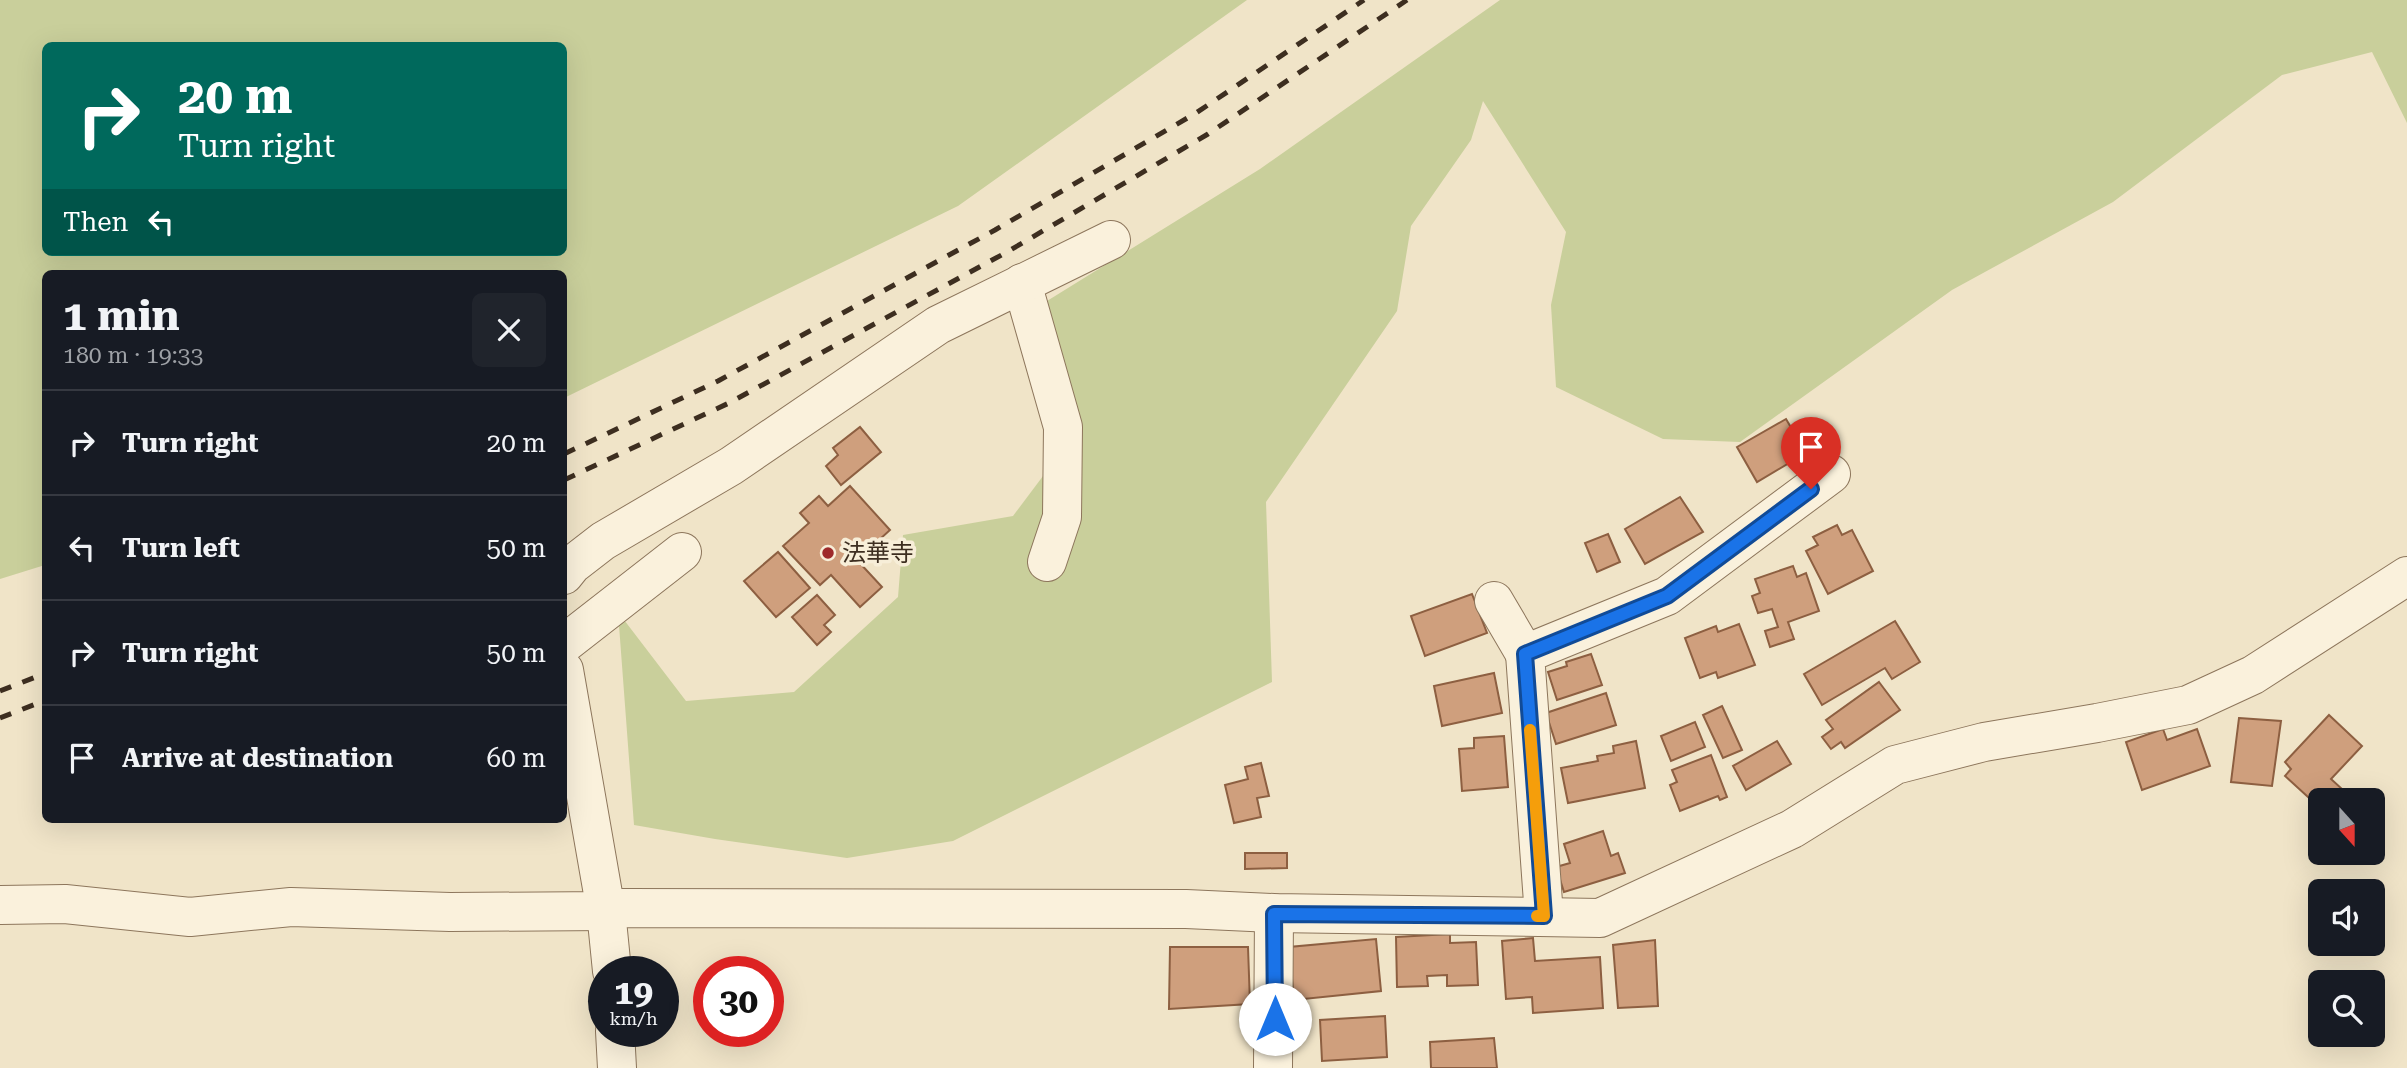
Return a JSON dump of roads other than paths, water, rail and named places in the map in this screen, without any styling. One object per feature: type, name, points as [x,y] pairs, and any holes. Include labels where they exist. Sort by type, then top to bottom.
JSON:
[{"type":"street","points":[[567,571],[603,541],[731,466],[939,325],[1111,240]]},
{"type":"street","points":[[1022,284],[1063,427],[1062,517],[1047,562]]},
{"type":"street","points":[[1525,654],[1667,596],[1831,474]]},
{"type":"street","points":[[567,642],[682,552]]},
{"type":"street","points":[[0,905],[65,904],[190,917],[292,907],[450,912],[606,911],[622,908],[1145,909],[1274,914],[1600,918],[1792,829],[1895,765],[1984,742],[2188,705],[2253,675],[2407,576]]},
{"type":"street","points":[[1494,601],[1525,654],[1544,916]]},
{"type":"street","points":[[567,687],[606,911],[610,956]]},
{"type":"street","points":[[1273,1068],[1274,914]]},
{"type":"street","points":[[616,1047],[617,1068]]},
{"type":"railway","points":[[567,453],[718,381],[995,230],[1196,113],[1364,0]]},
{"type":"railway","points":[[567,479],[729,403],[1007,252],[1208,134],[1407,0]]},
{"type":"railway","points":[[0,691],[42,675]]},
{"type":"railway","points":[[0,718],[42,702]]},
{"type":"place","name":"法華寺","points":[[828,553]]}]
